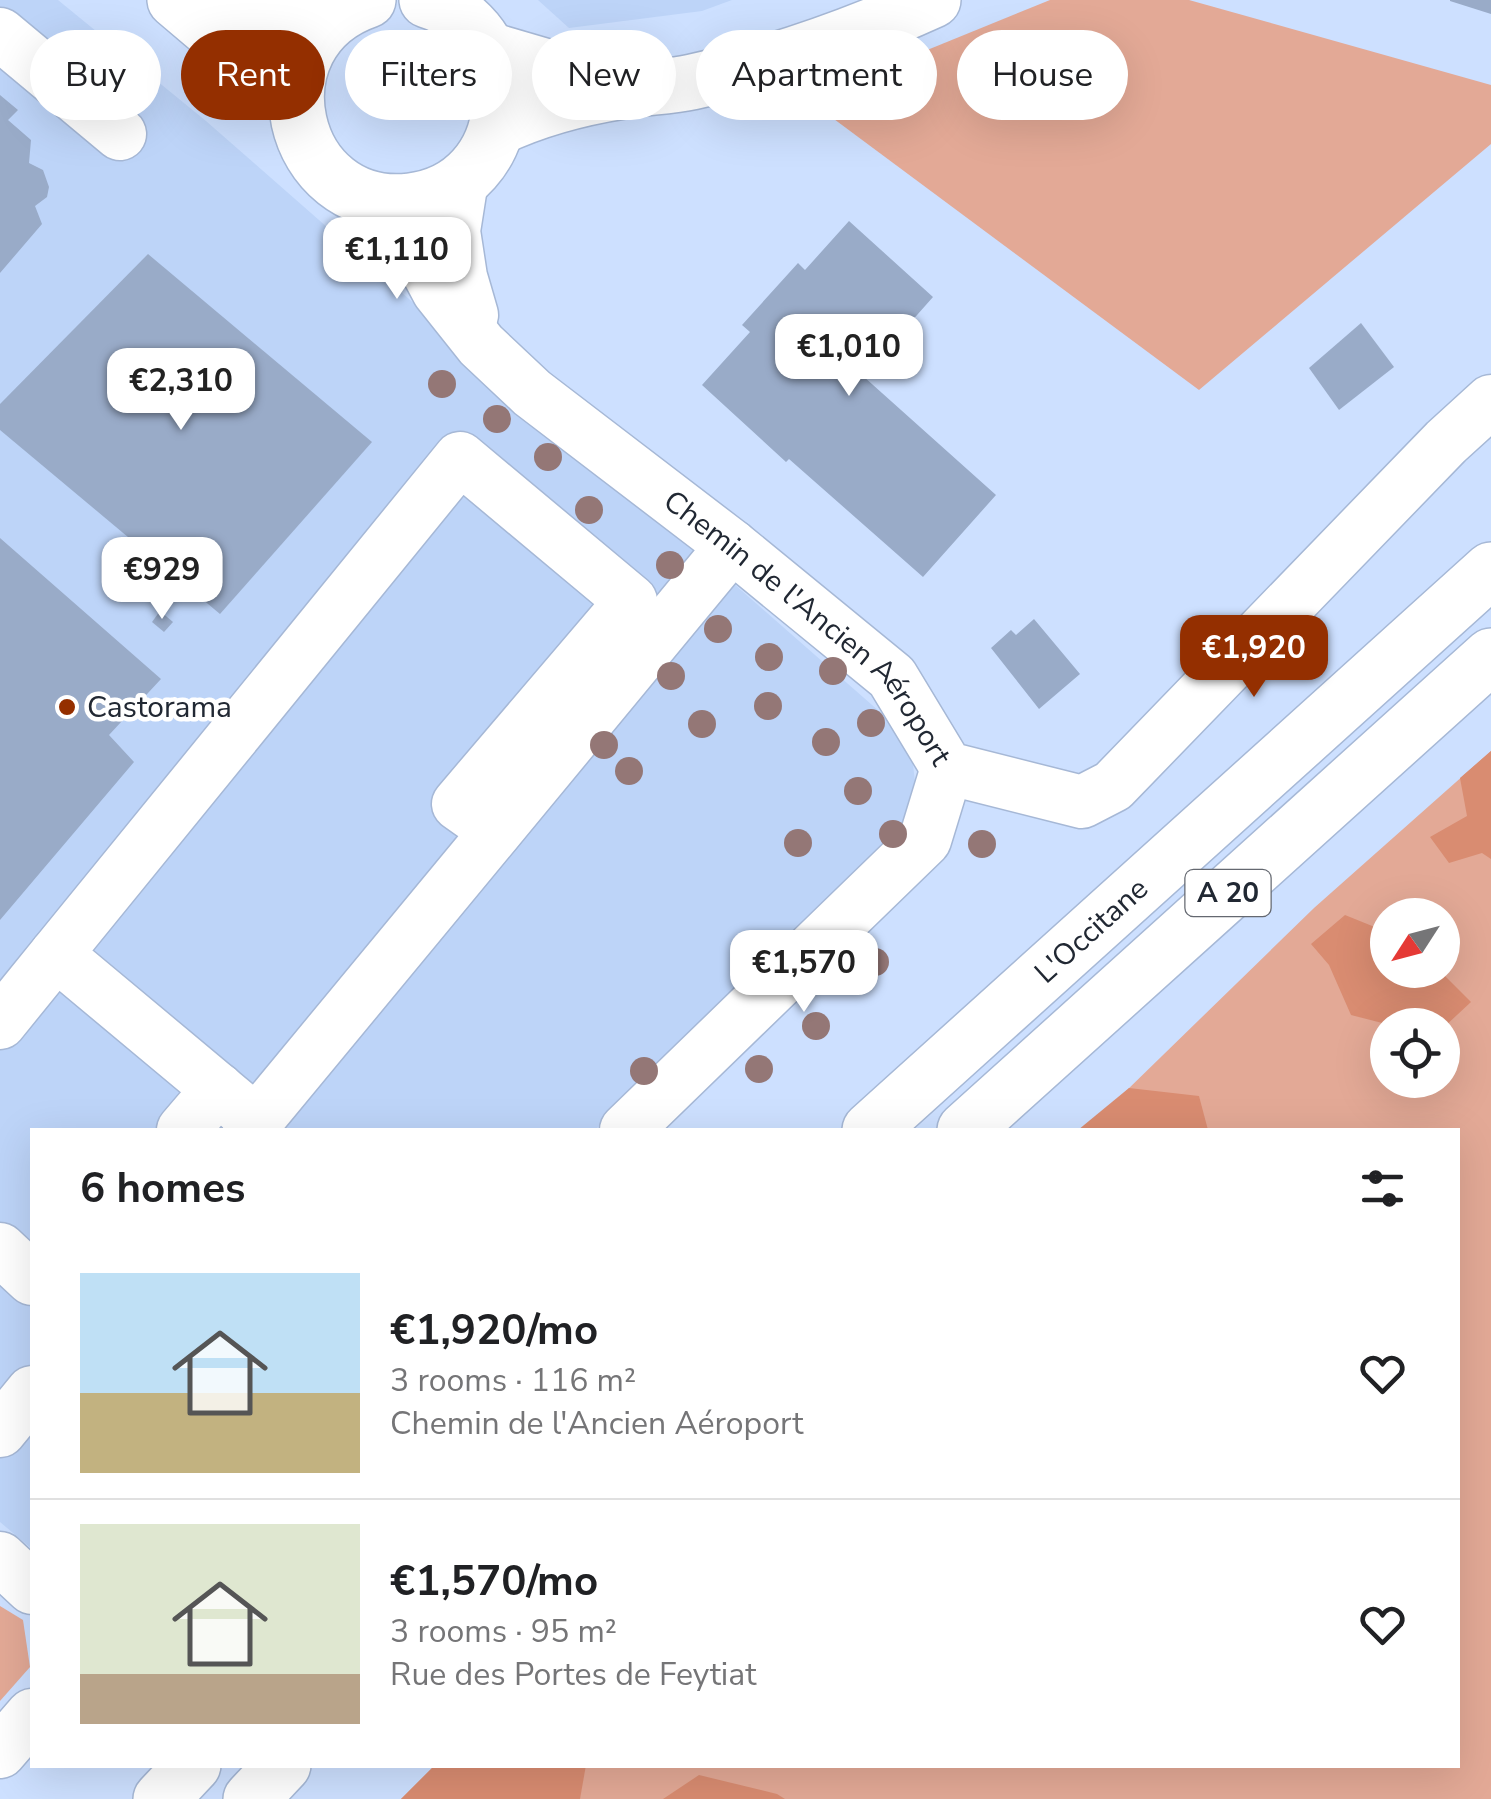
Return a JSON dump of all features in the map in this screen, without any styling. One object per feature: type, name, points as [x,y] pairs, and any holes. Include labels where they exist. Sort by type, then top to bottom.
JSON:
[{"type":"main road","points":[[210,30],[175,0],[230,17],[322,28],[348,7],[368,0]]},
{"type":"main road","points":[[428,0],[443,5],[475,30]]},
{"type":"main road","points":[[676,85],[748,70],[934,0]]},
{"type":"main road","points":[[497,128],[532,112]]},
{"type":"main road","points":[[298,120],[302,136],[320,166],[347,188],[381,200],[410,201],[437,194],[462,180],[484,156],[498,120]]},
{"type":"main road","name":"L'Occitane","points":[[872,1128],[1491,570]]},
{"type":"main road","name":"A 20","points":[[967,1128],[1491,656]]},
{"type":"main road","points":[[161,1799],[189,1768]]},
{"type":"main road","points":[[251,1799],[280,1768]]},
{"type":"street","points":[[0,34],[120,134]]},
{"type":"street","points":[[462,180],[454,231],[461,277],[481,345]]},
{"type":"street","name":"Chemin de l'Ancien Aéroport","points":[[381,200],[406,230],[438,291],[481,345],[532,393],[732,546],[892,677],[947,768],[1082,802],[1114,786],[1432,456],[1491,401]]},
{"type":"street","points":[[0,1023],[460,458],[632,601],[458,804],[496,831]]},
{"type":"street","points":[[189,1128],[241,1114],[496,831],[732,546]]},
{"type":"street","points":[[628,1128],[925,840],[947,768]]},
{"type":"street","points":[[56,954],[241,1114]]},
{"type":"street","points":[[0,1250],[30,1276]]},
{"type":"street","points":[[0,1431],[30,1394]]},
{"type":"street","points":[[0,1558],[30,1586]]},
{"type":"street","points":[[0,1752],[30,1718]]},
{"type":"shaded area","points":[[0,0],[58,0],[95,30],[30,30],[30,120],[161,120],[161,84],[181,101],[181,120],[206,121],[888,719],[912,755],[915,782],[898,836],[597,1128],[30,1128],[30,1547],[0,1522]]},
{"type":"shaded area","points":[[538,0],[732,0],[702,11],[569,28]]},
{"type":"shaded area","points":[[1050,0],[1189,0],[1491,85],[1491,144],[1199,390],[835,120],[937,120],[937,46],[957,38],[957,120],[1128,120],[1128,30],[976,30]]},
{"type":"shaded area","points":[[1491,751],[1491,1799],[401,1799],[432,1768],[1460,1768],[1460,1128],[1088,1128],[1314,908]]},
{"type":"shaded area","points":[[1491,751],[1491,859],[1482,853],[1449,863],[1430,837],[1467,816],[1460,778]]},
{"type":"shaded area","points":[[1345,915],[1370,925],[1370,988],[1457,988],[1471,1002],[1460,1012],[1460,1008],[1370,1008],[1370,1020],[1351,1015],[1329,965],[1311,944]]},
{"type":"shaded area","points":[[1129,1088],[1199,1096],[1207,1128],[1080,1128]]},
{"type":"shaded area","points":[[0,1606],[23,1620],[30,1667],[0,1701]]},
{"type":"shaded area","points":[[432,1768],[585,1768],[580,1799],[401,1799]]},
{"type":"shaded area","points":[[699,1775],[777,1794],[785,1799],[663,1799]]},
{"type":"building","points":[[1491,0],[1491,14],[1450,1]]},
{"type":"building","points":[[0,95],[18,110],[8,120],[31,140],[29,163],[43,170],[49,187],[47,197],[35,206],[42,224],[0,273]]},
{"type":"building","points":[[849,221],[933,297],[863,376],[996,495],[923,577],[789,459],[786,462],[702,385],[750,332],[742,325],[798,263],[805,270]]},
{"type":"building","points":[[148,254],[372,442],[220,614],[0,430],[0,404]]},
{"type":"building","points":[[1361,323],[1394,367],[1339,410],[1309,368]]},
{"type":"building","name":"Castorama","points":[[0,538],[161,679],[109,735],[134,762],[0,920]]},
{"type":"building","points":[[160,611],[173,622],[164,632],[152,622]]},
{"type":"building","points":[[1034,619],[1080,674],[1039,709],[991,648],[1011,630],[1016,635]]},
{"type":"place","name":"Castorama","points":[[67,707]]}]
